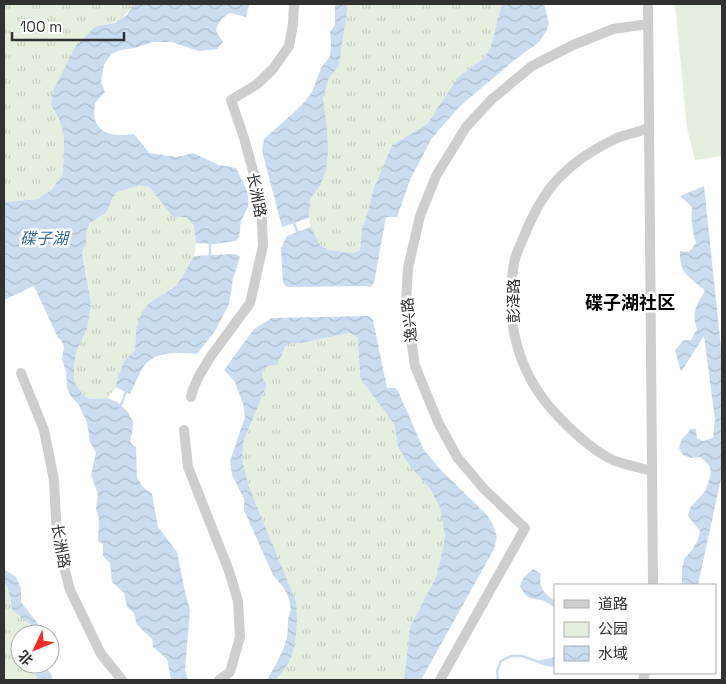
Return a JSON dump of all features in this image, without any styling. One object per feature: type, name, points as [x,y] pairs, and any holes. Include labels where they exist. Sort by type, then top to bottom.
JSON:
[{"type":"street","name":"长洲路","points":[[191,397],[199,376],[211,356],[250,303],[263,246],[261,200],[244,138],[231,100],[256,85],[273,69],[289,46],[294,24],[294,4]]},
{"type":"street","points":[[648,4],[653,584]]},
{"type":"street","name":"逸兴路","points":[[440,680],[525,528],[484,489],[457,457],[438,422],[415,366],[406,304],[408,268],[420,216],[436,176],[466,128],[492,99],[532,66],[573,45],[613,29],[648,24]]},
{"type":"street","name":"彭泽路","points":[[649,128],[617,138],[584,156],[562,174],[542,198],[514,261],[510,299],[514,336],[524,368],[545,402],[571,429],[592,447],[615,461],[652,471]]},
{"type":"street","name":"长洲路","points":[[21,373],[44,430],[54,480],[57,539],[70,590],[101,654],[122,680]]},
{"type":"street","points":[[184,430],[188,467],[229,571],[238,602],[240,637],[230,672],[219,680]]},
{"type":"green space","points":[[4,4],[133,4],[126,15],[118,21],[96,26],[51,105],[59,119],[64,134],[63,174],[51,190],[38,199],[4,202]]},
{"type":"green space","points":[[348,4],[502,4],[491,46],[485,57],[458,77],[427,124],[392,145],[373,190],[362,228],[360,250],[353,253],[330,250],[320,245],[311,227],[309,218],[310,199],[320,186],[327,128],[323,98],[329,78],[339,66]]},
{"type":"green space","points":[[675,4],[722,4],[722,156],[695,160],[687,129]]},
{"type":"green space","points":[[140,185],[150,188],[173,217],[186,217],[194,226],[196,243],[194,256],[177,285],[164,293],[136,329],[135,350],[125,360],[118,375],[116,387],[107,398],[91,399],[82,394],[74,381],[76,352],[87,329],[87,276],[82,252],[86,244],[86,233],[90,223],[106,213],[115,193]]},
{"type":"green space","points":[[351,333],[358,338],[360,378],[394,424],[398,447],[409,465],[431,490],[440,508],[445,537],[437,575],[410,627],[404,680],[276,680],[288,663],[296,601],[249,487],[242,458],[244,440],[267,385],[262,377],[263,370],[268,366],[277,364],[285,347],[290,343],[301,343]]},
{"type":"green space","points":[[4,582],[9,592],[12,610],[29,624],[10,624],[10,674],[35,674],[38,680],[4,680]]},
{"type":"water","name":"碟子湖","points":[[133,4],[249,4],[246,17],[230,13],[221,20],[216,31],[223,42],[217,49],[199,51],[171,42],[153,42],[111,54],[104,65],[101,82],[105,92],[95,103],[94,114],[98,126],[102,130],[117,135],[134,134],[149,153],[177,157],[193,153],[219,165],[236,168],[248,193],[248,207],[241,221],[239,237],[236,241],[214,244],[196,243],[194,226],[186,217],[173,217],[150,188],[140,185],[115,193],[106,213],[90,223],[86,233],[86,244],[82,252],[91,304],[87,329],[76,352],[74,381],[82,394],[90,399],[107,398],[117,402],[128,412],[133,422],[130,440],[133,446],[136,447],[137,477],[142,486],[152,494],[158,527],[177,552],[190,610],[185,670],[188,680],[171,680],[167,659],[153,647],[152,639],[137,625],[134,613],[127,607],[124,593],[112,582],[110,563],[103,556],[103,544],[98,541],[99,519],[96,509],[98,495],[91,474],[96,453],[90,442],[87,423],[79,405],[70,395],[67,387],[66,371],[62,360],[64,347],[61,340],[58,338],[34,286],[4,300],[4,202],[38,199],[51,190],[63,174],[64,134],[59,119],[51,105],[53,91],[75,47],[96,26],[115,23],[127,15]]},
{"type":"water","points":[[335,4],[348,4],[339,66],[329,78],[323,98],[328,152],[326,170],[320,186],[310,199],[309,218],[282,227],[262,151],[264,139],[302,105],[312,92],[321,68],[330,56],[330,32],[335,24]]},
{"type":"water","points":[[502,4],[544,4],[549,24],[546,32],[539,42],[460,106],[432,138],[410,180],[397,217],[386,217],[374,283],[370,287],[287,287],[283,283],[281,248],[287,236],[311,227],[320,245],[329,250],[353,253],[360,250],[362,228],[373,190],[392,145],[427,124],[458,77],[485,57],[491,46]]},
{"type":"water","points":[[704,186],[722,357],[722,474],[698,584],[682,584],[682,567],[685,558],[698,540],[700,531],[688,516],[690,508],[706,490],[711,470],[708,464],[700,457],[691,458],[683,455],[679,448],[682,439],[691,429],[696,429],[697,438],[703,441],[713,438],[715,420],[704,336],[681,372],[675,350],[684,340],[691,340],[697,329],[694,318],[695,309],[705,291],[686,274],[681,265],[680,251],[689,252],[696,243],[692,225],[692,207],[680,196]]},
{"type":"water","points":[[235,254],[240,257],[233,279],[229,304],[215,331],[197,354],[169,354],[155,357],[144,366],[130,394],[116,387],[118,375],[125,360],[135,350],[136,329],[141,314],[148,304],[177,285],[194,256]]},
{"type":"water","points":[[369,316],[373,320],[387,388],[395,388],[398,391],[424,450],[439,468],[487,515],[497,537],[494,549],[421,680],[404,680],[410,627],[437,575],[445,537],[440,508],[431,490],[409,465],[398,447],[394,424],[360,378],[358,338],[350,333],[301,343],[290,343],[285,347],[277,365],[268,366],[263,370],[262,377],[267,385],[244,440],[242,458],[249,487],[296,601],[296,633],[291,657],[276,680],[267,680],[286,643],[291,610],[284,588],[273,575],[244,510],[244,499],[232,475],[230,461],[245,417],[243,404],[235,382],[224,370],[254,329],[272,318]]},
{"type":"water","points":[[4,569],[16,577],[21,589],[21,602],[38,624],[30,624],[12,610],[9,592],[4,582]]},
{"type":"water","points":[[534,569],[541,574],[541,586],[545,593],[554,600],[554,607],[544,601],[528,597],[523,592],[520,587],[525,576]]},
{"type":"water","points":[[554,657],[554,666],[540,664],[540,660]]},
{"type":"water","points":[[35,674],[51,674],[53,680],[38,680]]},
{"type":"waterway","points":[[293,221],[299,235]]},
{"type":"waterway","points":[[210,241],[210,258]]},
{"type":"waterway","points":[[120,408],[127,389]]},
{"type":"waterway","points":[[498,680],[497,671],[501,661],[511,656],[522,656],[542,663]]},
{"type":"district","name":"碟子湖社区","points":[[630,302]]}]
